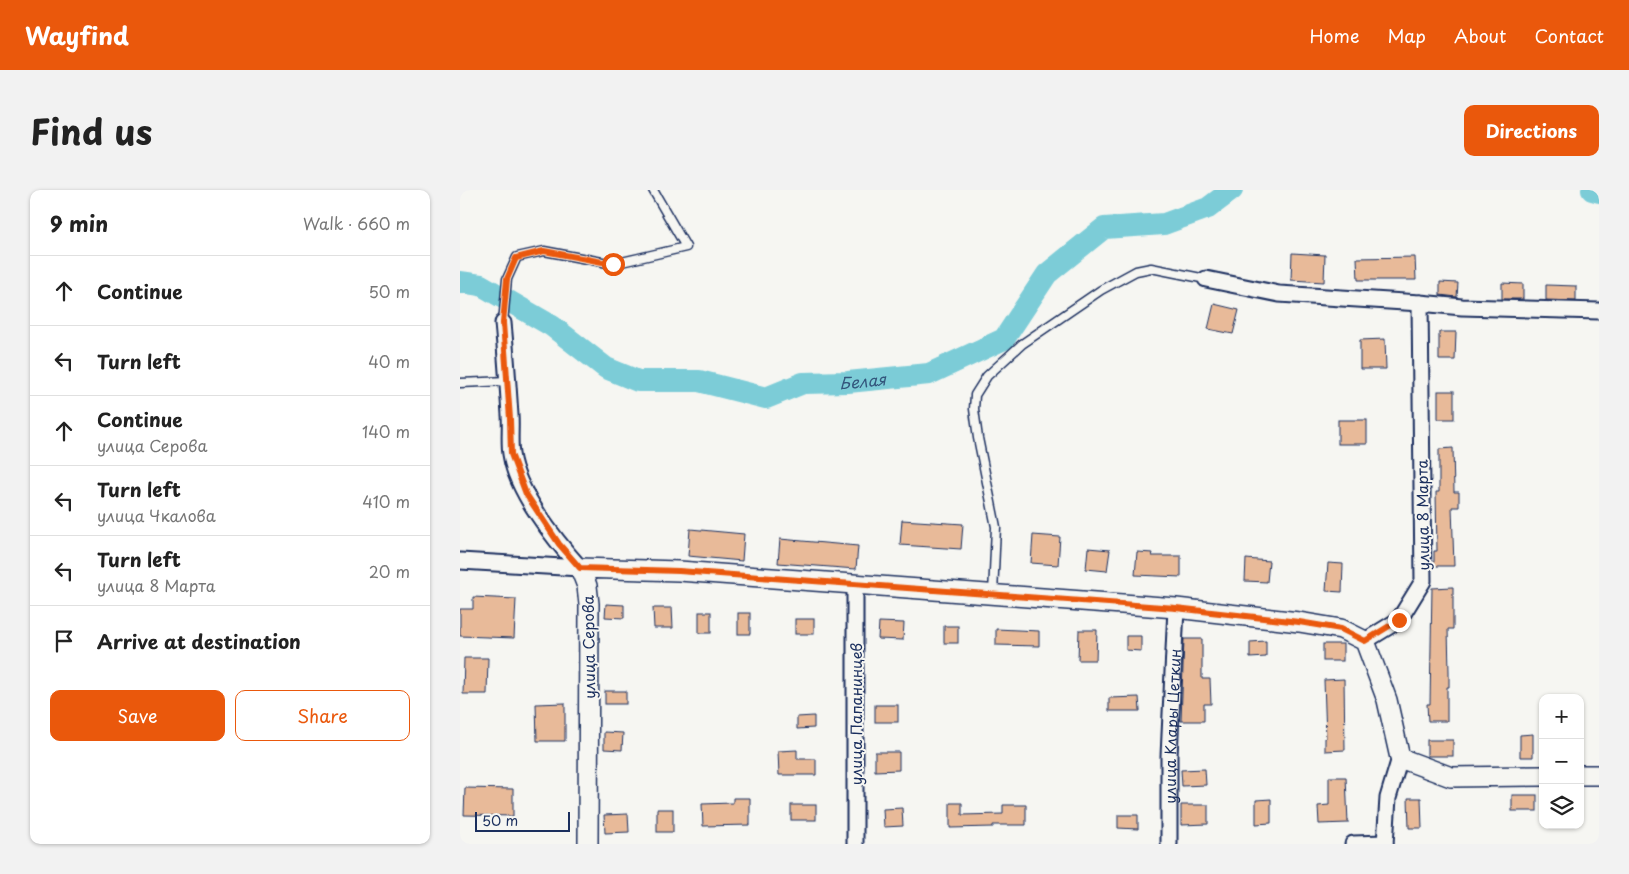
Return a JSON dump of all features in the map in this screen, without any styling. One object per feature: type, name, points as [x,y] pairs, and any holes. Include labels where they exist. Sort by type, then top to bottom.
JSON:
[{"type":"street","points":[[1206,279],[1278,294],[1462,307],[1599,311]]},
{"type":"street","name":"улица 8 Марта","points":[[1365,641],[1399,620],[1423,581],[1420,303]]},
{"type":"street","name":"улица Серова","points":[[503,323],[511,454],[517,474],[535,508],[559,544],[580,568],[587,586],[589,604],[588,844]]},
{"type":"street","points":[[460,561],[580,568],[679,571],[1176,608],[1299,622],[1341,629],[1365,641],[1387,700],[1400,758],[1388,798],[1385,844],[1354,844]]},
{"type":"street","name":"улица Папанинцев","points":[[855,584],[855,844]]},
{"type":"street","name":"улица Клары Цеткин","points":[[1169,844],[1169,756],[1176,608]]},
{"type":"street","points":[[1400,758],[1451,777],[1539,776]]},
{"type":"street","points":[[1584,775],[1599,775]]},
{"type":"lane","points":[[503,323],[507,279],[516,258],[544,251],[613,264],[686,247],[653,190]]},
{"type":"lane","points":[[993,594],[996,527],[974,409],[975,395],[987,376],[1022,344],[1101,290],[1136,271],[1150,268],[1206,279]]},
{"type":"lane","points":[[460,383],[508,381]]},
{"type":"building","points":[[1292,253],[1325,255],[1324,282],[1291,280]]},
{"type":"building","points":[[1415,257],[1416,280],[1358,280],[1357,258]]},
{"type":"building","points":[[1440,282],[1458,283],[1457,297],[1440,295]]},
{"type":"building","points":[[1502,283],[1523,284],[1523,299],[1502,299]]},
{"type":"building","points":[[1546,285],[1576,286],[1576,301],[1546,300]]},
{"type":"building","points":[[1214,304],[1239,310],[1233,334],[1208,329]]},
{"type":"building","points":[[1439,332],[1456,332],[1455,360],[1439,360]]},
{"type":"building","points":[[1385,339],[1386,369],[1360,369],[1360,340]]},
{"type":"building","points":[[1438,391],[1454,391],[1454,419],[1438,419]]},
{"type":"building","points":[[1338,420],[1367,420],[1367,444],[1338,444]]},
{"type":"building","points":[[1453,448],[1454,492],[1459,492],[1459,507],[1452,507],[1454,566],[1434,566],[1434,551],[1437,551],[1436,492],[1439,492],[1439,449]]},
{"type":"building","points":[[902,520],[963,524],[961,549],[900,545]]},
{"type":"building","points":[[690,529],[744,534],[742,561],[688,556]]},
{"type":"building","points":[[1033,535],[1060,537],[1058,565],[1031,563]]},
{"type":"building","points":[[780,539],[858,546],[856,569],[778,563]]},
{"type":"building","points":[[1088,548],[1110,550],[1107,571],[1086,569]]},
{"type":"building","points":[[1137,552],[1153,553],[1152,556],[1181,556],[1181,577],[1135,575]]},
{"type":"building","points":[[1246,559],[1269,561],[1267,582],[1245,581]]},
{"type":"building","points":[[1328,563],[1343,564],[1342,592],[1326,591]]},
{"type":"building","points":[[1453,587],[1453,629],[1448,629],[1449,687],[1447,687],[1447,721],[1428,721],[1427,704],[1430,704],[1432,588]]},
{"type":"building","points":[[473,597],[516,599],[514,638],[460,636],[460,609],[473,609]]},
{"type":"building","points":[[606,604],[624,605],[624,618],[605,617]]},
{"type":"building","points":[[653,608],[672,608],[673,628],[654,628]]},
{"type":"building","points":[[699,612],[711,612],[711,633],[699,633]]},
{"type":"building","points":[[738,613],[750,613],[750,634],[738,634]]},
{"type":"building","points":[[795,619],[814,619],[814,634],[795,634]]},
{"type":"building","points":[[879,622],[904,623],[903,640],[878,639]]},
{"type":"building","points":[[944,626],[958,626],[958,643],[944,643]]},
{"type":"building","points":[[996,629],[1039,631],[1039,646],[996,645]]},
{"type":"building","points":[[1079,630],[1097,630],[1096,660],[1078,660]]},
{"type":"building","points":[[1126,636],[1141,636],[1141,651],[1126,650]]},
{"type":"building","points":[[1184,639],[1202,639],[1202,679],[1210,679],[1211,704],[1204,704],[1204,721],[1181,721]]},
{"type":"building","points":[[1266,641],[1266,657],[1250,658],[1250,642]]},
{"type":"building","points":[[1323,644],[1343,644],[1343,661],[1323,661]]},
{"type":"building","points":[[464,658],[488,658],[487,694],[463,694]]},
{"type":"building","points":[[1344,679],[1345,750],[1325,751],[1324,680]]},
{"type":"building","points":[[605,691],[626,691],[626,704],[605,704]]},
{"type":"building","points":[[1139,697],[1140,711],[1109,711],[1109,698]]},
{"type":"building","points":[[565,703],[565,741],[537,741],[536,704]]},
{"type":"building","points":[[875,705],[898,705],[898,722],[875,722]]},
{"type":"building","points":[[814,716],[814,728],[797,729],[797,717]]},
{"type":"building","points":[[604,732],[623,733],[622,750],[604,749]]},
{"type":"building","points":[[1533,734],[1533,757],[1520,757],[1520,735]]},
{"type":"building","points":[[1427,740],[1453,740],[1453,756],[1427,756]]},
{"type":"building","points":[[797,750],[797,759],[816,759],[816,775],[779,775],[778,751]]},
{"type":"building","points":[[875,752],[899,752],[899,770],[875,771]]},
{"type":"building","points":[[1205,769],[1206,785],[1182,786],[1181,770]]},
{"type":"building","points":[[1329,777],[1346,777],[1348,823],[1319,824],[1318,806],[1329,805]]},
{"type":"building","points":[[465,788],[513,789],[513,816],[464,815]]},
{"type":"building","points":[[1512,795],[1537,795],[1537,811],[1512,811]]},
{"type":"building","points":[[733,798],[750,798],[750,825],[703,826],[702,804],[733,803]]},
{"type":"building","points":[[1408,798],[1421,798],[1422,828],[1409,828]]},
{"type":"building","points":[[1271,799],[1271,823],[1256,824],[1256,800]]},
{"type":"building","points":[[950,803],[962,803],[962,815],[1003,814],[1003,805],[1026,805],[1026,825],[950,828]]},
{"type":"building","points":[[791,805],[816,805],[816,820],[791,820]]},
{"type":"building","points":[[1181,805],[1208,805],[1208,824],[1181,825]]},
{"type":"building","points":[[902,808],[903,826],[884,827],[883,809]]},
{"type":"building","points":[[657,809],[673,809],[673,832],[657,832]]},
{"type":"building","points":[[628,814],[629,832],[605,833],[604,815]]},
{"type":"building","points":[[1118,815],[1138,815],[1138,829],[1118,828]]},
{"type":"waterway","name":"Белая","points":[[460,282],[481,285],[552,326],[606,368],[638,381],[699,381],[766,398],[803,383],[848,382],[929,374],[1004,339],[1047,274],[1104,228],[1164,224],[1208,208],[1232,190]]},
{"type":"waterway","name":"Белая","points":[[1592,190],[1599,192]]},
{"type":"route","points":[[613,264],[544,251],[516,258],[507,279],[503,323],[511,454],[526,494],[559,544],[580,568],[679,571],[1176,608],[1299,622],[1341,629],[1365,641],[1399,620]]}]
